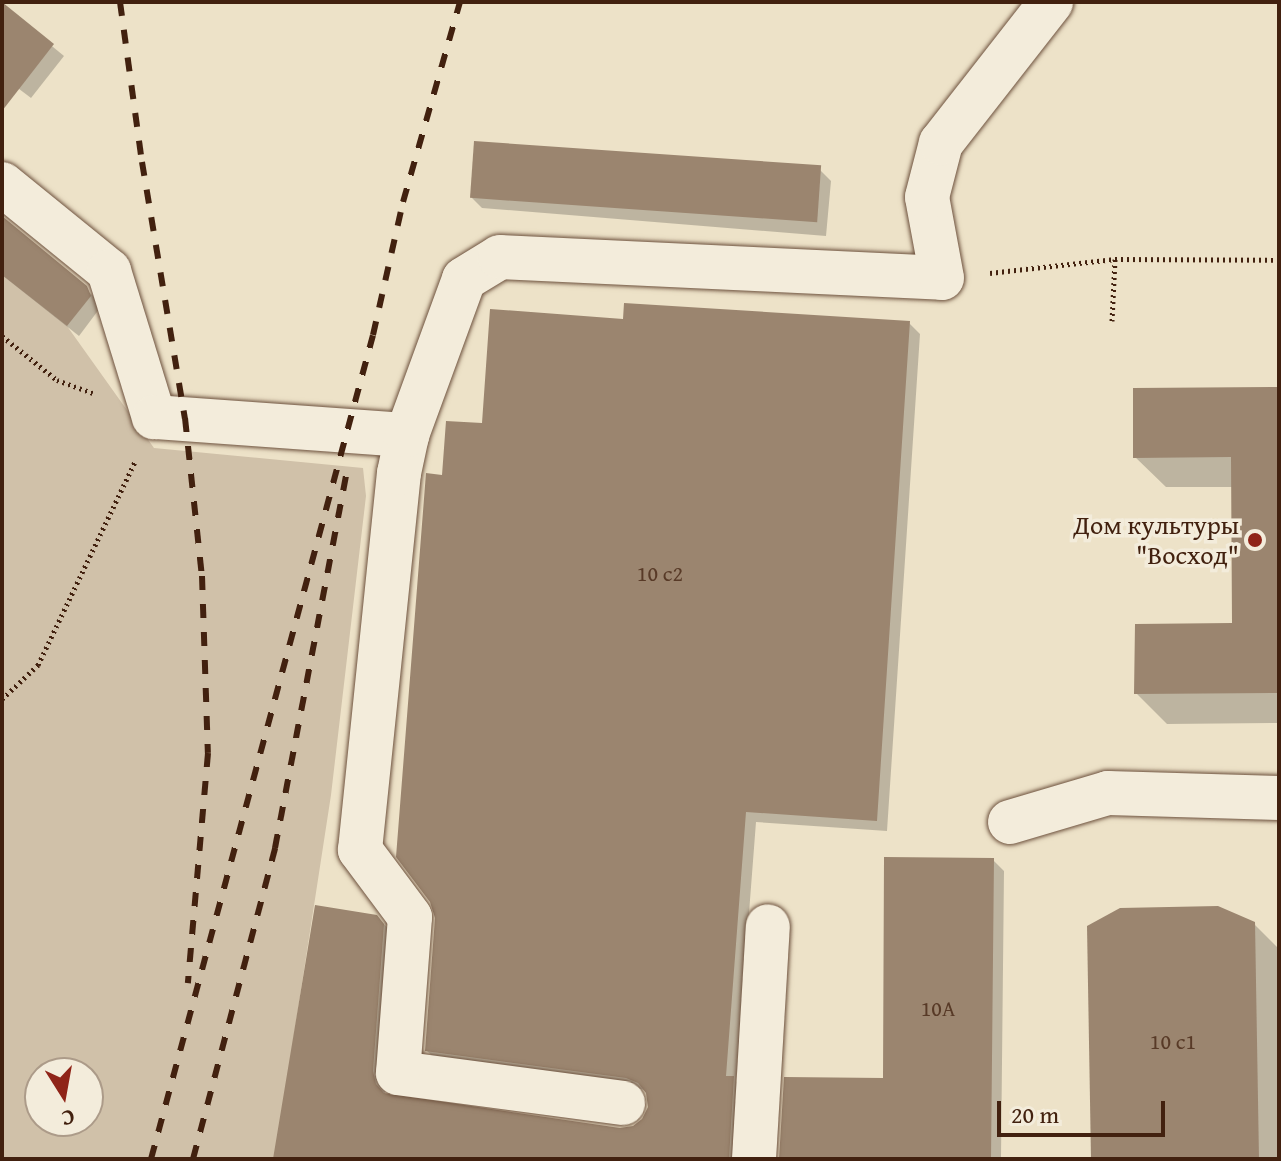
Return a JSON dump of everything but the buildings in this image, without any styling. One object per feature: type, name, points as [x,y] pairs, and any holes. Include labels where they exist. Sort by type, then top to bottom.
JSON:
[{"type":"lane","points":[[623,1103],[398,1073],[410,917],[360,850],[399,473],[407,435],[464,279],[500,257],[942,278],[927,197],[941,143],[1051,2]]},
{"type":"lane","points":[[2,184],[109,271],[154,417],[407,435]]},
{"type":"lane","points":[[1010,822],[1108,793],[1279,798]]},
{"type":"lane","points":[[754,1159],[768,926]]},
{"type":"path","points":[[942,278],[1115,259],[1279,260]]},
{"type":"path","points":[[1112,321],[1115,259]]},
{"type":"path","points":[[2,336],[57,380],[154,417],[122,494],[38,665],[2,699]]},
{"type":"shaded area","points":[[2,275],[67,326],[154,448],[363,468],[366,496],[331,795],[275,1159],[2,1159]]},
{"type":"railway","points":[[120,2],[142,162],[185,418],[202,576],[208,753],[188,983]]},
{"type":"railway","points":[[151,1159],[373,335],[403,202],[460,2]]},
{"type":"railway","points":[[193,1159],[275,848],[347,469]]},
{"type":"place","name":"Дом культуры \"Восход\"","points":[[1255,540]]}]
